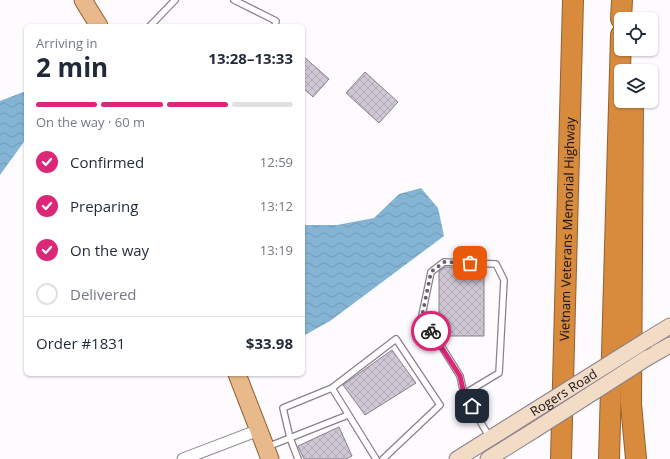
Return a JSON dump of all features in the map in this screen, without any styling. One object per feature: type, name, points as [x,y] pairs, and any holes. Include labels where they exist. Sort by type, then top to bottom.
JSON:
[{"type":"highway","name":"Vietnam Veterans Memorial Highway","points":[[561,459],[573,0]]},
{"type":"highway","points":[[622,0],[622,12]]},
{"type":"highway","points":[[633,0],[633,12]]},
{"type":"highway","points":[[609,459],[620,56]]},
{"type":"highway","points":[[633,108],[631,404],[636,459]]},
{"type":"main road","points":[[83,0],[98,24]]},
{"type":"main road","points":[[238,376],[268,453]]},
{"type":"street","name":"Rogers Road","points":[[457,459],[670,326]]},
{"type":"street","name":"Rogers Road","points":[[488,459],[670,345]]},
{"type":"street","points":[[183,459],[259,430]]},
{"type":"lane","points":[[152,24],[175,0]]},
{"type":"lane","points":[[234,0],[276,21],[275,24]]},
{"type":"lane","points":[[464,394],[499,373],[504,280],[496,264],[444,262],[431,272],[422,316],[460,376],[464,394],[490,438]]},
{"type":"lane","points":[[298,459],[290,438],[283,408],[332,388],[396,339],[440,405],[383,459]]},
{"type":"lane","points":[[332,388],[376,459]]},
{"type":"lane","points":[[268,453],[290,438],[348,415]]},
{"type":"water","points":[[24,92],[24,142],[0,175],[0,101]]},
{"type":"water","points":[[421,188],[438,208],[444,236],[330,321],[305,335],[305,225],[337,225],[374,218],[399,194]]},
{"type":"building","points":[[305,58],[329,79],[313,97],[305,90]]},
{"type":"building","points":[[365,72],[398,102],[379,123],[346,93]]},
{"type":"building","points":[[445,267],[484,268],[484,336],[440,336],[439,271]]},
{"type":"building","points":[[392,350],[416,383],[365,415],[343,385]]},
{"type":"building","points":[[339,427],[352,456],[346,459],[304,459],[298,446]]},
{"type":"way so far","points":[[431,331],[422,316],[431,272],[444,262],[470,263]]},
{"type":"route","points":[[431,331],[460,376],[464,394],[472,406]]}]
